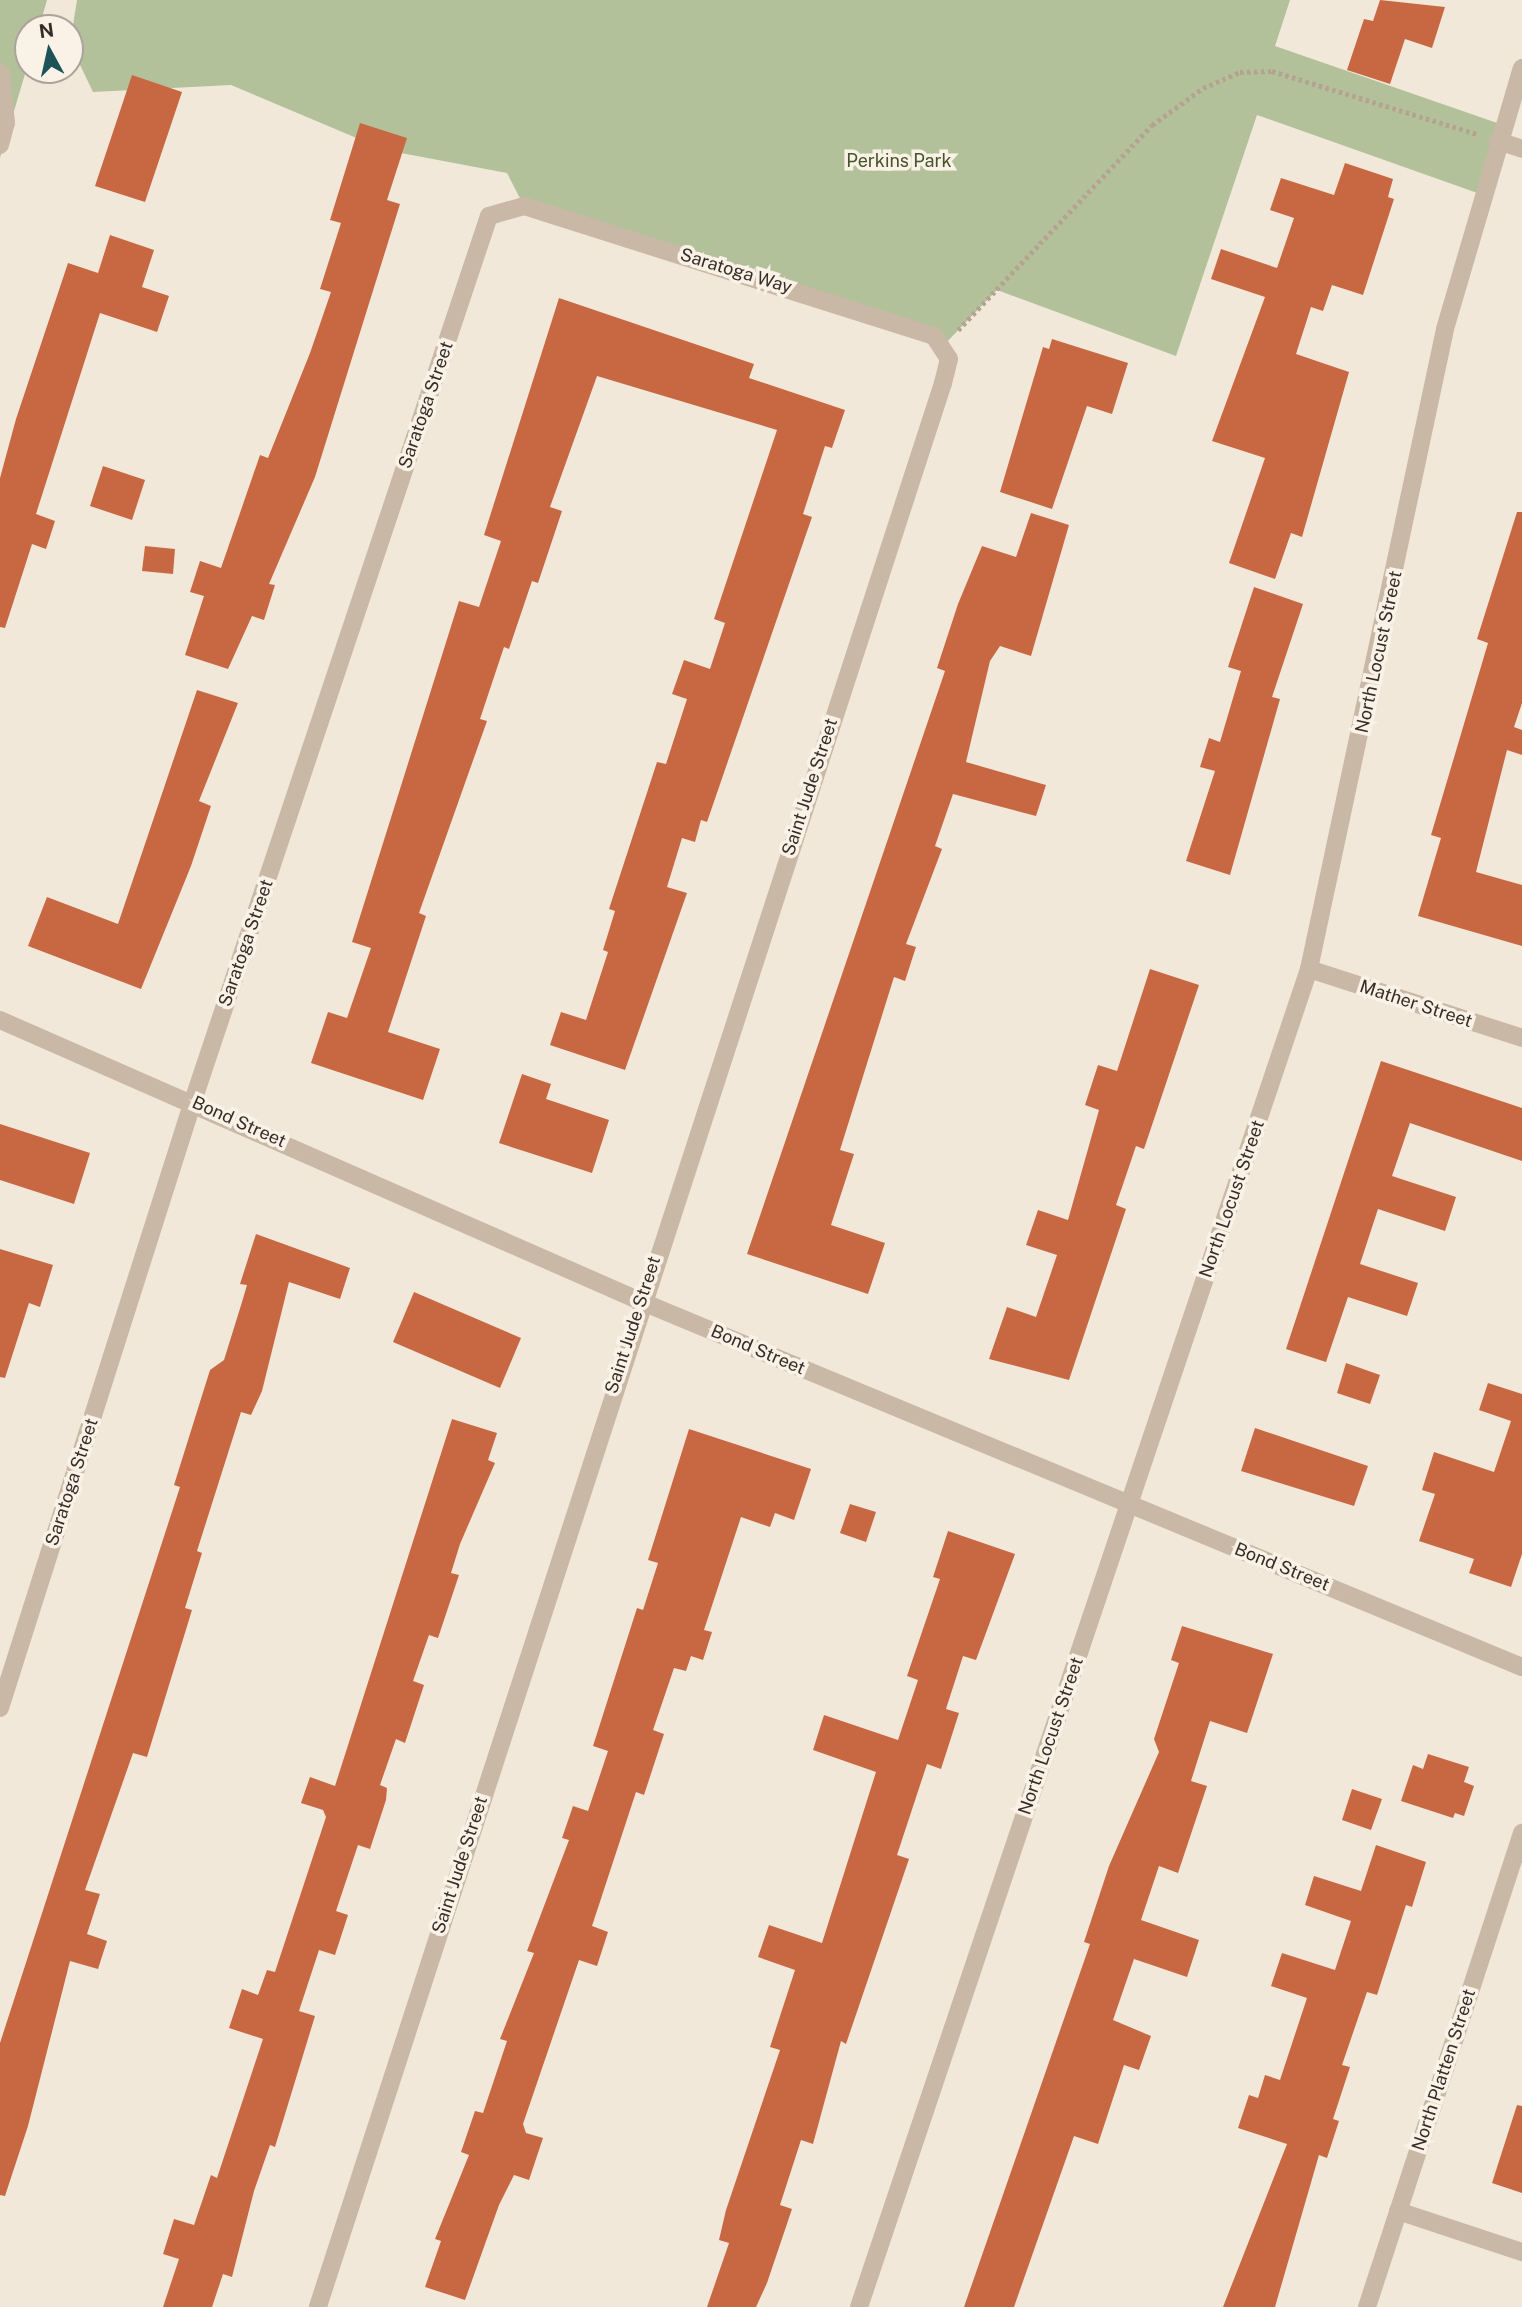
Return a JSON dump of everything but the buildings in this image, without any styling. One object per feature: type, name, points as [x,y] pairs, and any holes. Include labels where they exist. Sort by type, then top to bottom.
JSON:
[{"type":"street","name":"North Locust Street","points":[[859,2307],[1309,969],[1445,329],[1498,141],[1522,68]]},
{"type":"street","points":[[0,145],[6,123],[1,73]]},
{"type":"street","points":[[1498,141],[1522,149]]},
{"type":"street","name":"Saratoga Way","points":[[524,206],[916,327],[943,346]]},
{"type":"street","name":"Saratoga Street","points":[[0,1708],[193,1101],[489,216],[524,206]]},
{"type":"street","name":"Saint Jude Street","points":[[318,2307],[640,1301],[943,383],[949,359],[943,346]]},
{"type":"street","name":"Mather Street","points":[[1309,969],[1522,1038]]},
{"type":"street","name":"Bond Street","points":[[0,1020],[193,1101],[640,1301],[1522,1667]]},
{"type":"street","name":"North Platten Street","points":[[1367,2307],[1522,1833]]},
{"type":"street","points":[[1398,2211],[1522,2252]]},
{"type":"path","points":[[943,346],[1152,125],[1203,88],[1240,72],[1272,71],[1498,141]]},
{"type":"green space","points":[[0,0],[47,0],[43,14],[14,14],[14,84],[22,84],[0,158]]},
{"type":"green space","name":"Perkins Park","points":[[77,0],[1290,0],[1275,46],[1503,125],[1483,195],[1257,115],[1176,356],[997,290],[943,346],[524,206],[507,173],[385,150],[231,85],[93,92],[84,73],[84,14],[75,14]]}]
